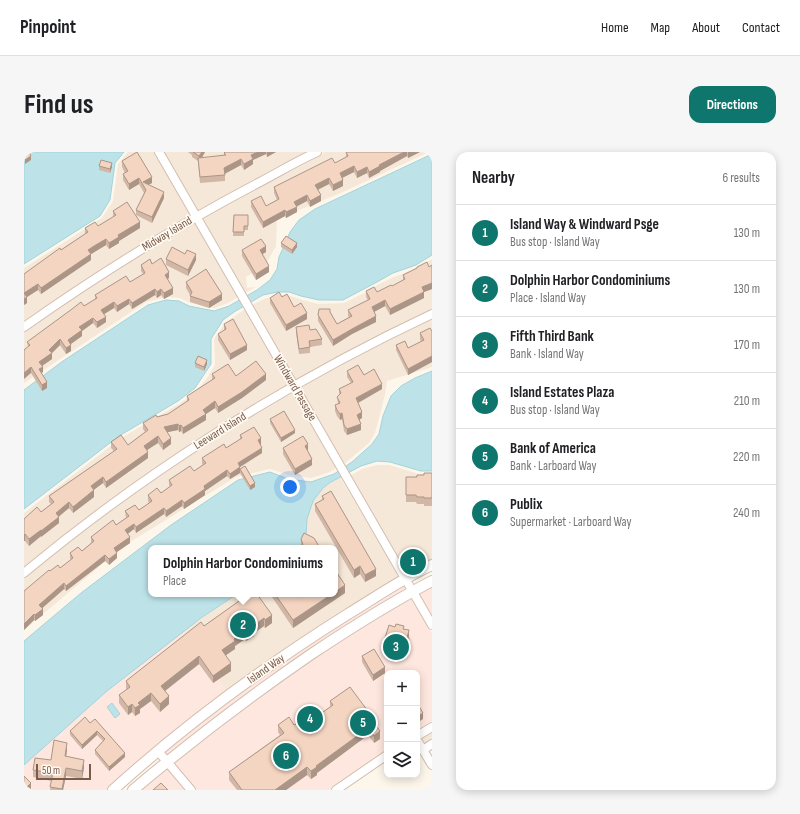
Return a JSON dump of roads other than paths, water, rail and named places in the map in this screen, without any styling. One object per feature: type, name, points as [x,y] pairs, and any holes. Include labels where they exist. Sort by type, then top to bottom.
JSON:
[{"type":"street","name":"Windward Passage","points":[[159,152],[432,625]]},
{"type":"street","name":"Midway Island","points":[[24,327],[130,256],[196,217],[317,152]]},
{"type":"street","name":"Leeward Island","points":[[24,573],[93,519],[159,471],[226,427],[294,386],[432,314]]},
{"type":"street","name":"Island Way","points":[[113,790],[158,751],[262,671],[326,628],[405,579],[432,565]]},
{"type":"street","name":"Island Way","points":[[133,790],[235,708],[270,682],[333,640],[412,591],[432,581]]},
{"type":"street","points":[[420,734],[432,727]]},
{"type":"street","points":[[418,742],[432,765]]},
{"type":"street","points":[[423,750],[432,744]]},
{"type":"street","points":[[158,751],[191,790]]},
{"type":"street","points":[[336,790],[384,757]]},
{"type":"water","points":[[29,152],[124,152],[115,163],[110,200],[100,216],[24,264],[24,155]]},
{"type":"water","points":[[432,154],[432,255],[416,265],[393,273],[343,300],[319,300],[289,292],[277,292],[263,295],[234,312],[223,320],[211,339],[211,364],[195,388],[178,401],[119,436],[24,509],[24,390],[63,361],[148,305],[166,300],[179,301],[189,306],[214,311],[229,306],[257,290],[270,280],[277,269],[279,257],[290,232],[299,220],[315,209]]},
{"type":"water","points":[[432,371],[432,471],[421,471],[390,462],[377,461],[361,466],[331,482],[323,488],[313,501],[307,519],[306,535],[301,545],[148,545],[148,597],[232,597],[201,618],[107,691],[24,765],[24,641],[81,593],[171,525],[238,480],[270,472],[288,479],[311,482],[334,474],[352,462],[372,444],[379,434],[383,416],[391,396],[401,386]]},
{"type":"water","points":[[112,703],[120,714],[115,718],[107,707]]},
{"type":"place","name":"Island Way & Windward Psge","points":[[413,562]]},
{"type":"place","name":"Dolphin Harbor Condominiums","points":[[243,625]]},
{"type":"place","name":"Fifth Third Bank","points":[[396,647]]},
{"type":"place","name":"Island Estates Plaza","points":[[310,719]]},
{"type":"place","name":"Bank of America","points":[[363,723]]},
{"type":"place","name":"Publix","points":[[286,756]]}]
